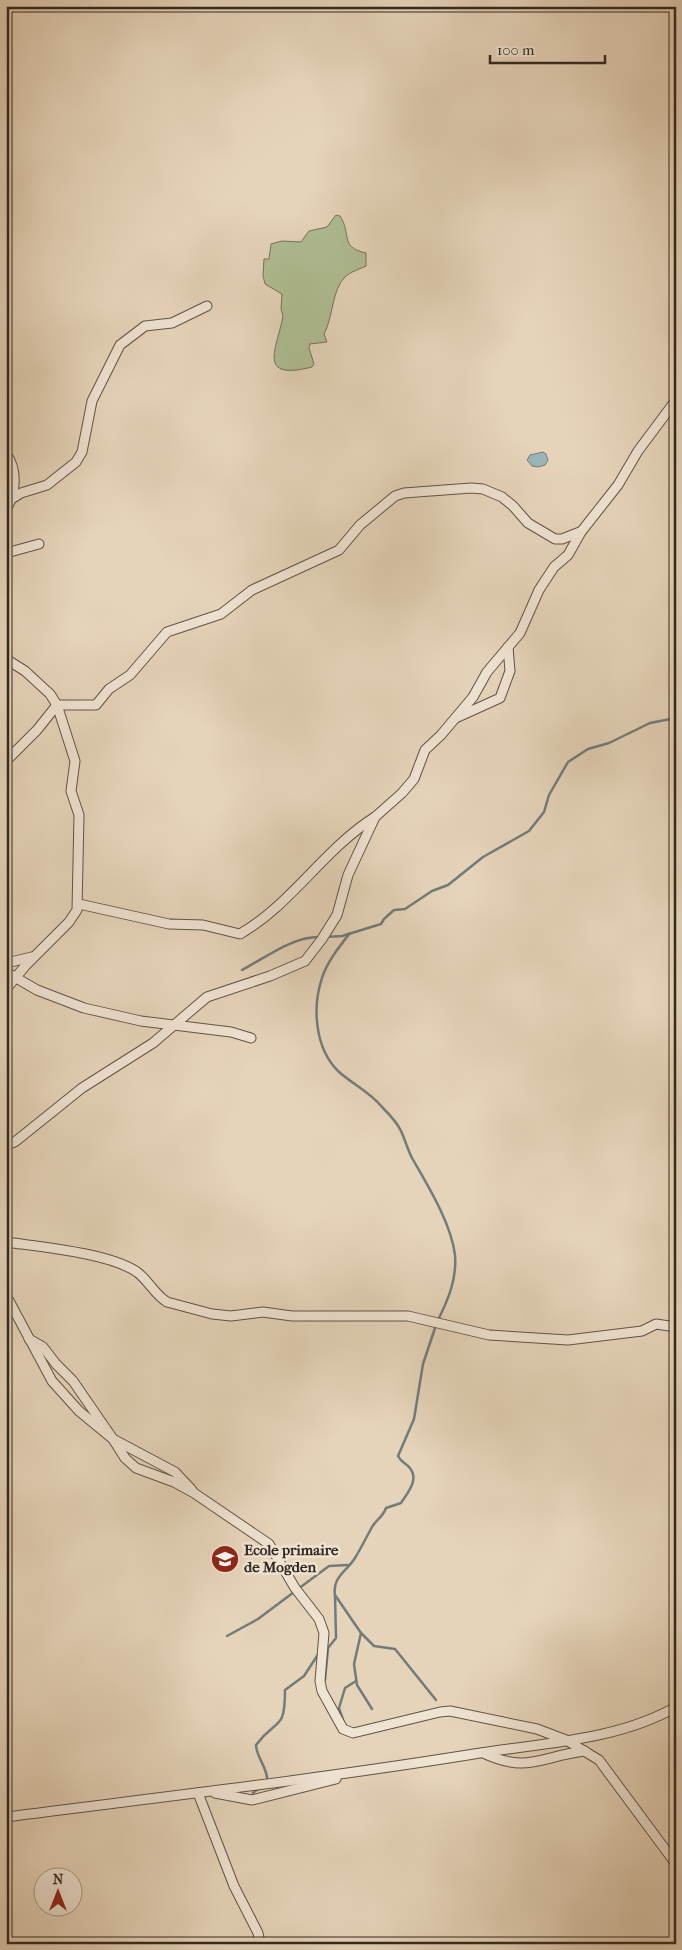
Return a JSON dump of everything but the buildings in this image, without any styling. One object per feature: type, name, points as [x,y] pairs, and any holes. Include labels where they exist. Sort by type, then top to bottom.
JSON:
[{"type":"street","points":[[12,498],[21,493],[47,485],[76,462],[82,452],[92,401],[120,345],[145,326],[172,322],[207,306]]},
{"type":"street","points":[[78,904],[169,924],[203,925],[240,934],[277,906],[354,830],[375,817],[402,794],[414,779],[426,750],[456,718],[479,688],[487,672],[520,633],[539,590],[554,567],[568,554],[581,532],[618,485],[638,452],[676,400]]},
{"type":"street","points":[[6,453],[13,468],[14,482],[12,498],[6,510]]},
{"type":"street","points":[[57,705],[96,705],[109,689],[130,675],[167,632],[221,614],[252,590],[339,550],[360,525],[395,496],[404,493],[471,488],[483,489],[502,498],[513,506],[528,523],[555,539],[562,539],[581,532]]},
{"type":"street","points":[[6,554],[38,544]]},
{"type":"street","points":[[456,718],[500,698],[510,671],[508,647]]},
{"type":"street","points":[[6,659],[25,671],[43,687],[57,705],[74,761],[71,791],[79,814],[78,904],[69,922],[6,989]]},
{"type":"street","points":[[6,760],[37,730],[57,705]]},
{"type":"street","points":[[6,1146],[16,1141],[82,1088],[153,1043],[208,997],[270,976],[304,960],[322,939],[337,914],[348,875],[375,817]]},
{"type":"street","points":[[6,963],[35,956]]},
{"type":"street","points":[[6,972],[37,990],[84,1008],[141,1021],[231,1032],[252,1038]]},
{"type":"street","points":[[6,1242],[78,1252],[120,1264],[135,1271],[150,1282],[161,1299],[212,1314],[231,1316],[263,1312],[292,1316],[408,1316],[489,1335],[568,1340],[642,1331],[656,1324],[676,1327]]},
{"type":"street","points":[[6,1295],[52,1381],[79,1411],[113,1439],[176,1472],[194,1493]]},
{"type":"street","points":[[29,1339],[43,1347],[56,1364],[73,1380],[125,1458],[136,1468],[174,1482],[194,1493],[269,1544],[295,1588],[313,1610],[324,1634],[320,1682],[322,1691],[343,1729],[353,1733],[450,1711],[521,1725],[566,1740],[599,1760],[676,1864]]},
{"type":"street","points":[[6,1817],[355,1772],[566,1740],[605,1733],[634,1725],[676,1707]]},
{"type":"street","points":[[482,1753],[496,1759],[529,1764],[585,1751]]},
{"type":"street","points":[[208,1791],[252,1800],[322,1784],[355,1772]]},
{"type":"street","points":[[198,1793],[234,1886],[258,1933],[260,1944]]},
{"type":"green space","points":[[336,215],[340,216],[347,239],[352,247],[366,253],[366,266],[345,277],[341,282],[324,334],[327,342],[310,344],[309,348],[314,364],[312,367],[283,370],[277,366],[274,359],[283,316],[281,309],[282,294],[265,284],[263,276],[264,259],[269,259],[271,244],[282,241],[301,242],[309,231],[327,227]]},
{"type":"water","points":[[543,452],[548,460],[545,465],[532,466],[527,460],[530,455]]},
{"type":"waterway","points":[[326,937],[342,936],[381,924],[394,910],[405,909],[432,891],[448,885],[483,857],[529,831],[544,812],[549,795],[568,762],[588,749],[609,743],[650,723],[676,718]]},
{"type":"waterway","points":[[350,933],[330,960],[322,978],[317,1002],[320,1039],[330,1062],[338,1071],[372,1097],[397,1124],[412,1158],[444,1218],[453,1243],[455,1272],[451,1289],[438,1320]]},
{"type":"waterway","points":[[242,970],[290,944],[300,940],[320,937]]},
{"type":"waterway","points":[[372,1709],[357,1685],[354,1664],[361,1633],[335,1595],[335,1589],[338,1579],[352,1563],[386,1508],[401,1503],[412,1485],[412,1472],[398,1456],[414,1419],[423,1364],[436,1325]]},
{"type":"waterway","points":[[298,1589],[329,1566],[348,1565]]},
{"type":"waterway","points":[[227,1636],[258,1619],[294,1592]]},
{"type":"waterway","points":[[325,1680],[328,1648],[336,1638],[335,1595]]},
{"type":"waterway","points":[[361,1633],[374,1646],[395,1649],[436,1700]]},
{"type":"waterway","points":[[267,1781],[266,1772],[256,1745],[281,1718],[285,1703],[285,1690],[304,1676],[319,1653]]},
{"type":"waterway","points":[[343,1720],[339,1708],[345,1688],[356,1681]]},
{"type":"waterway","points":[[253,1793],[259,1788]]},
{"type":"place","name":"Ecole primaire de Mogden","points":[[225,1559]]}]
